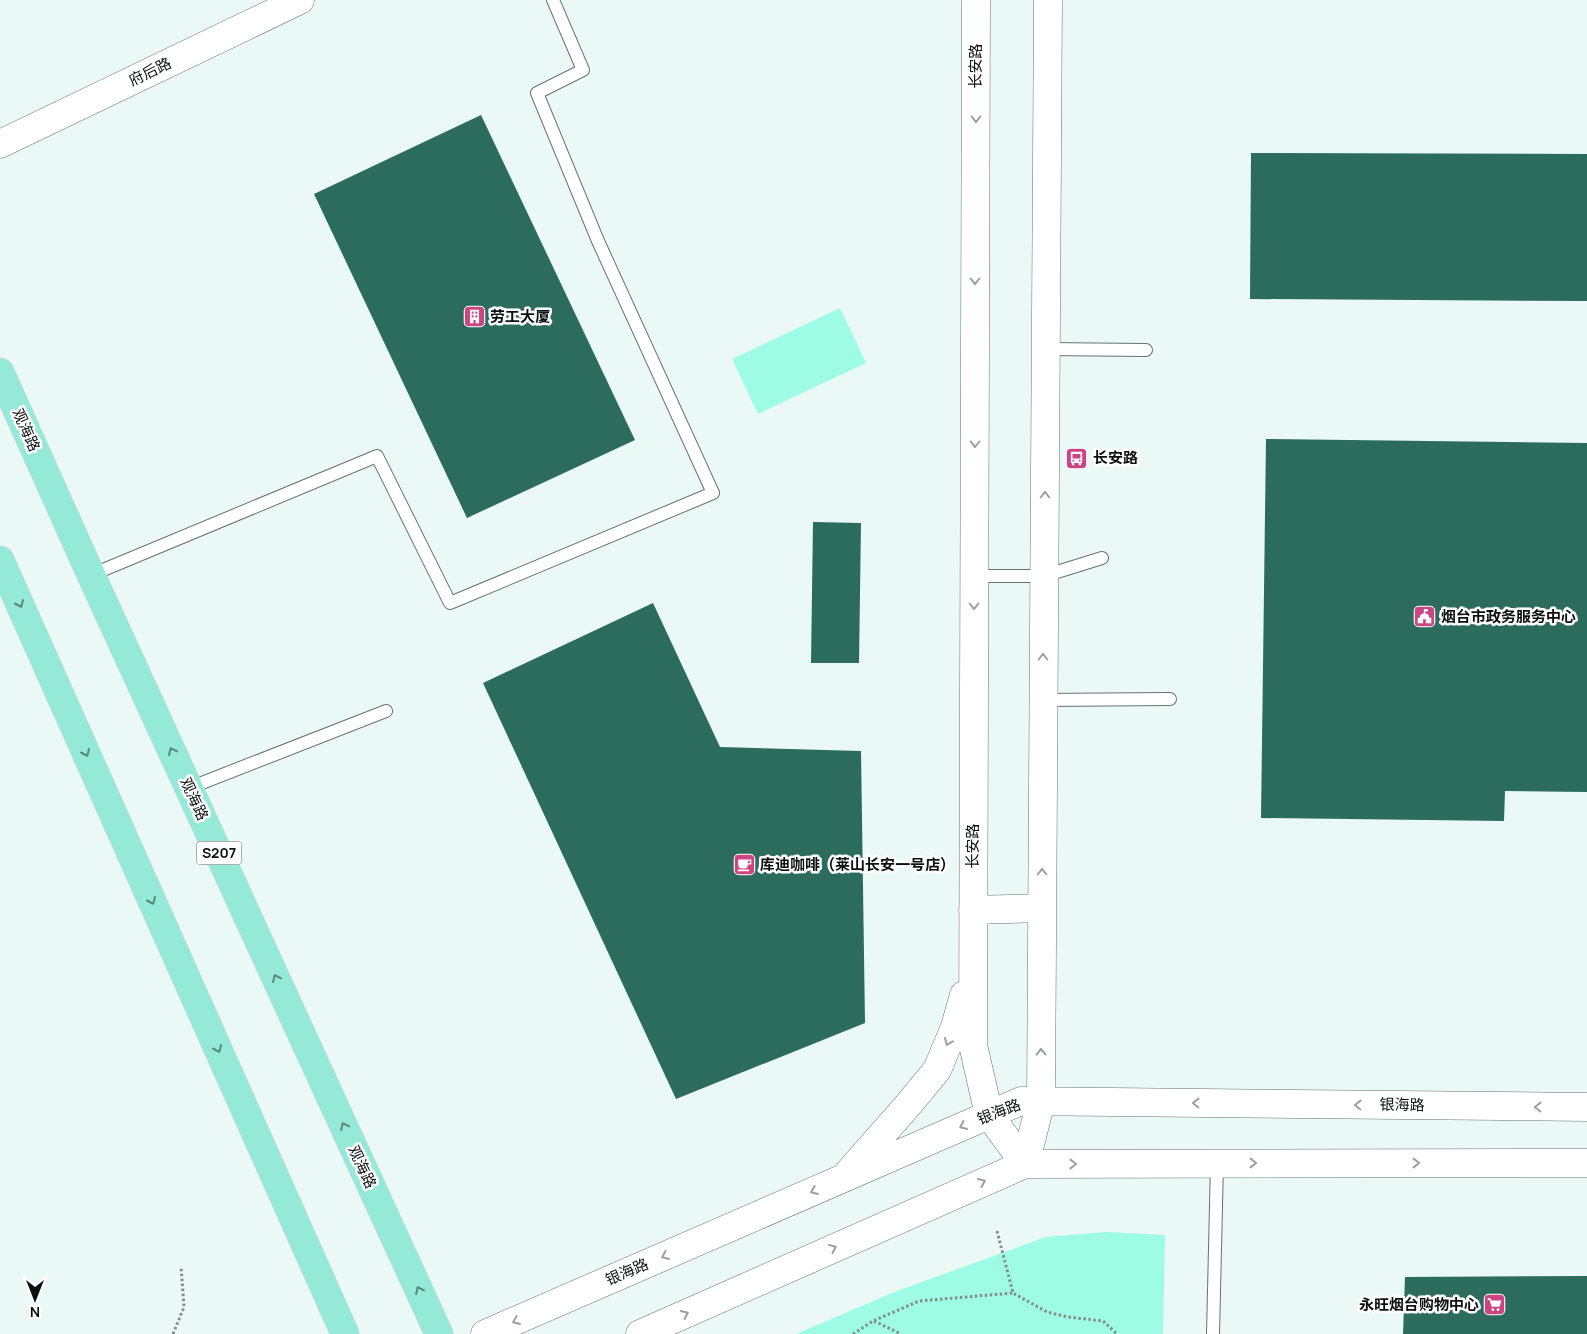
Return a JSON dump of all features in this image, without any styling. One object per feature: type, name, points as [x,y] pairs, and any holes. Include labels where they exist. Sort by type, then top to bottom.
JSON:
[{"type":"main road","name":"观海路","points":[[0,372],[439,1334]]},
{"type":"main road","points":[[0,560],[345,1334]]},
{"type":"street","name":"府后路","points":[[0,144],[300,0]]},
{"type":"street","name":"长安路","points":[[976,0],[973,1045],[989,1115],[1024,1164]]},
{"type":"street","points":[[1024,1164],[1041,1101],[1048,0]]},
{"type":"street","points":[[973,910],[1042,908]]},
{"type":"street","points":[[843,1178],[908,1105],[936,1070],[954,1028],[973,962]]},
{"type":"street","name":"银海路","points":[[485,1334],[1021,1101],[1587,1107]]},
{"type":"street","points":[[640,1334],[1024,1164],[1587,1163]]},
{"type":"lane","points":[[91,575],[377,456],[450,603],[713,493],[598,241],[537,93],[583,70],[553,0]]},
{"type":"lane","points":[[1046,349],[1146,350]]},
{"type":"lane","points":[[974,576],[1044,576],[1102,558]]},
{"type":"lane","points":[[1043,700],[1170,699]]},
{"type":"lane","points":[[189,788],[386,711]]},
{"type":"lane","points":[[1213,1334],[1216,1163]]},
{"type":"path","points":[[997,1231],[1012,1293]]},
{"type":"path","points":[[173,1334],[184,1307],[181,1266]]},
{"type":"path","points":[[852,1334],[873,1321],[919,1301],[1012,1293],[1047,1312],[1068,1317],[1103,1321],[1116,1331],[1117,1334]]},
{"type":"path","points":[[873,1321],[901,1334]]},
{"type":"green space","points":[[840,308],[866,363],[758,414],[732,359]]},
{"type":"green space","points":[[1106,1232],[1165,1235],[1163,1334],[796,1334],[897,1291],[1046,1237]]},
{"type":"building","name":"劳工大厦","points":[[481,115],[635,440],[467,518],[314,194]]},
{"type":"building","points":[[1251,153],[1587,154],[1587,301],[1250,299]]},
{"type":"building","name":"烟台市政务服务中心","points":[[1266,439],[1587,443],[1587,792],[1505,791],[1504,821],[1261,818]]},
{"type":"building","points":[[813,522],[861,523],[859,663],[811,663]]},
{"type":"building","points":[[653,603],[720,747],[861,751],[865,1023],[676,1099],[483,683]]},
{"type":"building","name":"永旺烟台购物中心","points":[[1587,1276],[1587,1334],[1403,1334],[1405,1277]]},
{"type":"place","name":"劳工大厦","points":[[474,317]]},
{"type":"place","name":"长安路","points":[[1077,458]]},
{"type":"place","name":"烟台市政务服务中心","points":[[1425,617]]},
{"type":"place","name":"库迪咖啡（莱山长安一号店）","points":[[744,865]]},
{"type":"place","name":"永旺烟台购物中心","points":[[1495,1305]]}]
